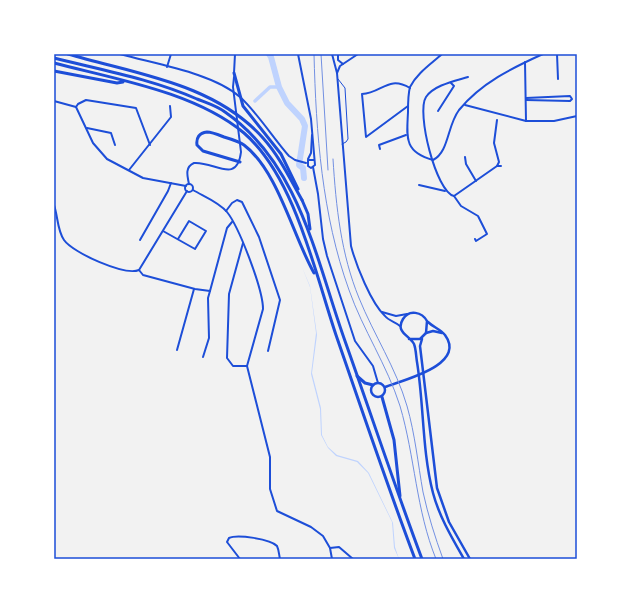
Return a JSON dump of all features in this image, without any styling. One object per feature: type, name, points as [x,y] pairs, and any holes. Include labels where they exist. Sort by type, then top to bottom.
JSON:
[{"type":"highway","points":[[68,54],[177,84],[216,101],[250,124],[273,150],[302,200]]},
{"type":"highway","points":[[54,58],[165,87],[189,95],[223,111],[250,131],[272,158],[293,195],[310,233],[357,376],[422,559]]},
{"type":"highway","points":[[54,64],[125,82],[187,101],[221,117],[244,134],[268,162],[289,199],[304,234],[318,280],[415,559]]},
{"type":"highway","points":[[54,71],[117,83],[125,82]]},
{"type":"highway","points":[[234,73],[244,106],[281,154],[291,172],[308,214],[310,233]]},
{"type":"highway","points":[[240,162],[203,152],[197,145],[198,137],[202,133],[207,132],[221,136],[240,142],[254,154],[281,200],[305,256],[318,280]]},
{"type":"highway","points":[[357,376],[365,383],[373,385]]},
{"type":"highway","points":[[382,397],[394,440],[401,501]]},
{"type":"main road","points":[[385,386],[386,391],[382,397],[372,395],[371,390],[373,385],[378,383],[385,386],[427,371],[443,361],[447,354],[449,346],[443,333],[420,314],[409,314],[403,319],[401,327],[403,334],[414,345],[417,361],[420,380],[428,472],[433,494],[442,518],[464,559]]},
{"type":"main road","points":[[427,321],[426,333],[420,346],[425,379],[430,441],[437,488],[449,522],[470,559]]},
{"type":"main road","points":[[426,333],[433,331],[443,333]]},
{"type":"main road","points":[[409,339],[416,340],[423,337]]},
{"type":"street","points":[[120,54],[212,80],[230,90],[241,98],[289,156],[313,167]]},
{"type":"street","points":[[168,68],[171,54]]},
{"type":"street","points":[[235,54],[233,87],[241,152],[240,162],[236,168],[230,170],[194,163],[189,166],[188,170],[189,184],[193,186],[193,190],[226,211],[243,243],[263,304],[263,309],[247,366],[267,440],[270,457],[270,489],[277,511],[311,527],[323,536],[330,548],[332,559]]},
{"type":"street","points":[[298,54],[312,131],[315,165],[313,167],[318,194],[323,239],[327,256],[355,341],[373,366],[378,383]]},
{"type":"street","points":[[332,54],[337,74],[351,246],[360,271],[380,310],[385,317],[401,327]]},
{"type":"street","points":[[338,54],[338,60],[343,64]]},
{"type":"street","points":[[337,74],[339,67],[358,54]]},
{"type":"street","points":[[433,160],[409,145],[406,135],[408,106],[410,88],[426,67],[442,54]]},
{"type":"street","points":[[433,160],[442,153],[453,121],[464,105],[492,80],[543,54]]},
{"type":"street","points":[[557,54],[558,79]]},
{"type":"street","points":[[525,62],[526,121]]},
{"type":"street","points":[[446,191],[433,160],[423,122],[424,101],[430,92],[468,77]]},
{"type":"street","points":[[408,106],[366,137],[362,94],[369,94],[393,82],[401,83],[410,88]]},
{"type":"street","points":[[438,111],[453,91],[454,86],[451,83]]},
{"type":"street","points":[[570,96],[572,100],[526,99],[570,96]]},
{"type":"street","points":[[76,107],[78,104],[86,100],[136,108],[150,145]]},
{"type":"street","points":[[54,101],[76,107],[93,143],[104,155],[145,179],[186,186],[189,184]]},
{"type":"street","points":[[464,105],[526,121],[554,121],[577,116]]},
{"type":"street","points":[[129,170],[171,118],[170,106]]},
{"type":"street","points":[[497,120],[494,134],[499,162],[497,166]]},
{"type":"street","points":[[87,128],[111,133],[115,145]]},
{"type":"street","points":[[305,163],[311,153],[312,131]]},
{"type":"street","points":[[380,149],[379,145],[406,135]]},
{"type":"street","points":[[465,157],[466,164],[476,181]]},
{"type":"street","points":[[308,160],[314,160]]},
{"type":"street","points":[[454,196],[497,166],[501,166]]},
{"type":"street","points":[[140,240],[171,183]]},
{"type":"street","points":[[419,184],[446,191],[454,196],[461,206],[478,216],[487,234],[476,241],[475,239]]},
{"type":"street","points":[[139,270],[187,191],[186,186]]},
{"type":"street","points":[[187,191],[193,190]]},
{"type":"street","points":[[226,211],[234,201],[237,200],[242,202],[259,237],[280,300],[268,351]]},
{"type":"street","points":[[54,205],[61,235],[67,245],[84,256],[101,263],[132,271],[139,270]]},
{"type":"street","points":[[163,231],[195,249],[206,231],[189,221],[178,239]]},
{"type":"street","points":[[203,357],[209,338],[208,298],[227,228],[232,222]]},
{"type":"street","points":[[243,243],[228,299],[227,358],[233,366],[247,366]]},
{"type":"street","points":[[139,270],[143,275],[194,289],[210,290]]},
{"type":"street","points":[[177,350],[194,289]]},
{"type":"street","points":[[380,310],[396,316],[409,314]]},
{"type":"street","points":[[240,559],[228,542],[229,538],[244,537],[273,543],[279,550],[280,559]]},
{"type":"street","points":[[330,548],[340,547],[353,559]]},
{"type":"lane","points":[[337,74],[345,88],[348,139],[342,144]]},
{"type":"lane","points":[[338,86],[343,85]]},
{"type":"water","points":[[302,267],[310,286],[317,335],[312,373],[321,408],[322,435],[328,447],[337,455],[358,461],[369,473],[393,523],[395,547],[399,559],[394,548],[392,522],[368,473],[357,462],[336,456],[328,448],[321,435],[320,409],[311,374],[316,333],[310,287]]},
{"type":"waterway","points":[[269,54],[279,87],[287,103],[302,119],[305,126],[299,165],[303,168],[304,178]]},
{"type":"waterway","points":[[255,101],[270,87],[279,87]]},
{"type":"railway","points":[[314,54],[322,174],[332,233],[349,290],[361,319],[389,376],[400,406],[424,522],[436,559]]},
{"type":"railway","points":[[321,54],[328,170]]},
{"type":"railway","points":[[333,159],[340,230],[348,264],[359,298],[397,378],[407,406],[425,501],[443,559]]}]
